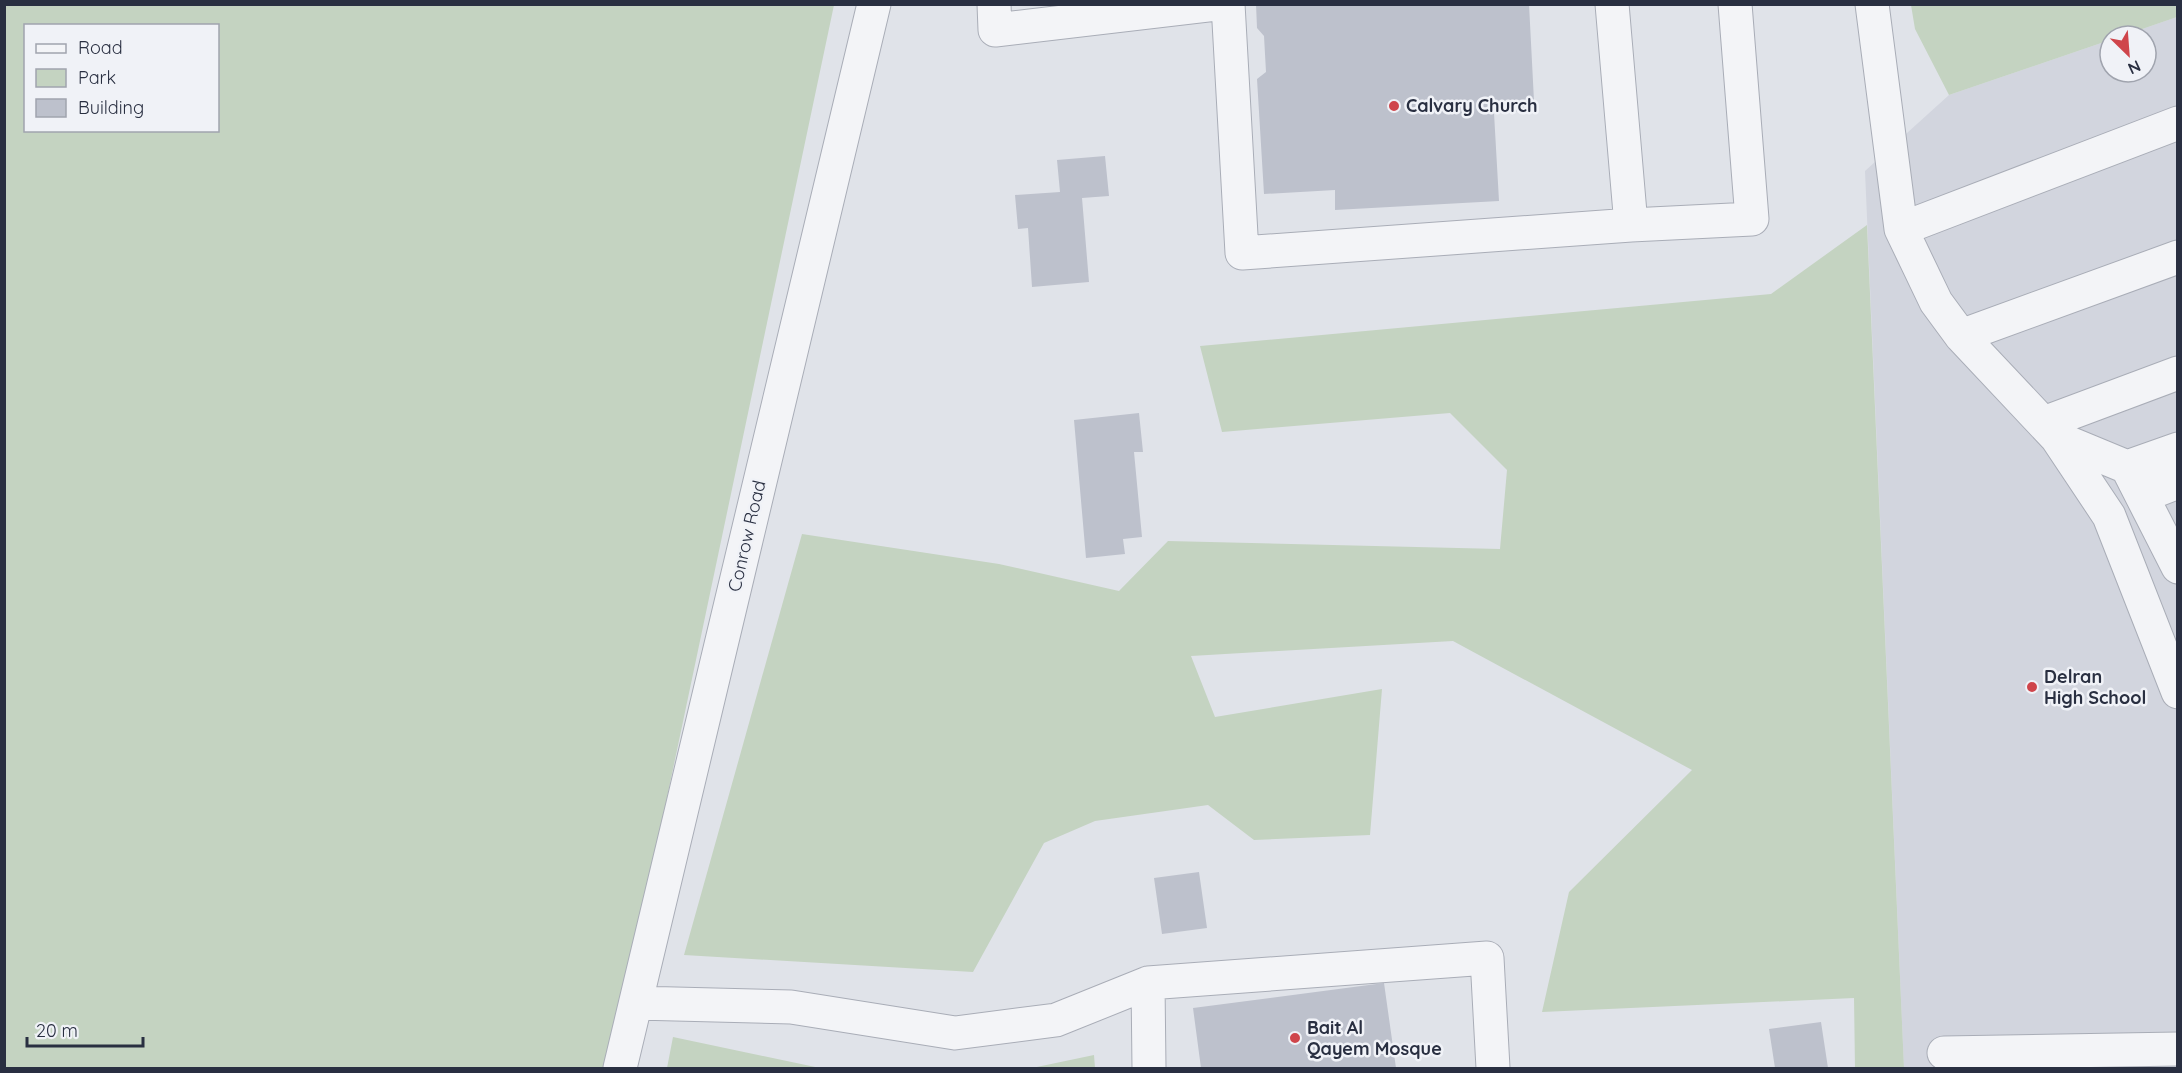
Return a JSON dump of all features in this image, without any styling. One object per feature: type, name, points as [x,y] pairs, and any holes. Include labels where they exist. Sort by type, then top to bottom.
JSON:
[{"type":"street","name":"Conrow Road","points":[[620,1068],[874,4]]},
{"type":"street","points":[[994,4],[995,30],[1216,4]]},
{"type":"street","points":[[1228,4],[1242,253],[1631,225],[1752,219],[1736,4]]},
{"type":"street","points":[[1612,4],[1631,225]]},
{"type":"street","points":[[1872,4],[1901,229],[1936,302],[1961,336],[2050,430],[2109,516],[2178,692]]},
{"type":"street","points":[[1901,229],[2178,123]]},
{"type":"street","points":[[1961,336],[2178,257]]},
{"type":"street","points":[[2050,430],[2178,373]]},
{"type":"street","points":[[2050,430],[2135,481],[2178,482]]},
{"type":"street","points":[[2135,481],[2178,449]]},
{"type":"street","points":[[2135,481],[2178,567]]},
{"type":"street","points":[[636,1003],[791,1007],[955,1033],[1056,1020],[1148,984],[1487,958],[1493,1068]]},
{"type":"street","points":[[1148,984],[1149,1068]]},
{"type":"street","points":[[1944,1053],[2178,1048]]},
{"type":"shaded area","name":"Delran High School","points":[[2177,17],[2177,1068],[1904,1068],[1865,171],[1949,95],[2098,44],[2098,84],[2158,84],[2157,24]]},
{"type":"green space","points":[[2177,4],[2177,17],[2157,24],[2098,24],[2098,44],[1949,95],[1915,29],[1911,5]]},
{"type":"green space","points":[[5,5],[834,5],[610,1068],[5,1068]]},
{"type":"green space","points":[[1867,225],[1904,1068],[1855,1068],[1854,998],[1542,1012],[1569,892],[1692,770],[1453,641],[1191,656],[1215,717],[1382,689],[1370,835],[1254,840],[1208,805],[1095,821],[1044,843],[973,972],[684,955],[802,534],[999,564],[1119,591],[1168,541],[1500,549],[1507,470],[1450,413],[1222,432],[1200,346],[1771,294]]},
{"type":"green space","points":[[673,1037],[820,1068],[667,1068]]},
{"type":"green space","points":[[1094,1055],[1095,1068],[1032,1068]]},
{"type":"building","name":"Calvary Church","points":[[1256,4],[1529,4],[1534,101],[1522,111],[1494,113],[1499,201],[1335,210],[1335,190],[1264,194],[1257,79],[1266,72],[1264,36],[1257,28]]},
{"type":"building","points":[[1105,156],[1109,196],[1082,198],[1089,282],[1032,287],[1028,228],[1018,229],[1015,195],[1060,192],[1057,160]]},
{"type":"building","points":[[1139,413],[1143,452],[1134,452],[1142,537],[1123,539],[1125,554],[1086,558],[1074,420]]},
{"type":"building","points":[[1199,872],[1207,928],[1162,934],[1154,878]]},
{"type":"building","name":"Bait Al Qayem Mosque","points":[[1384,983],[1396,1068],[1201,1068],[1193,1008]]},
{"type":"building","points":[[1821,1022],[1828,1068],[1775,1068],[1769,1029]]},
{"type":"place","name":"Calvary Church","points":[[1394,106]]},
{"type":"place","name":"Delran High School","points":[[2032,687]]},
{"type":"place","name":"Bait Al Qayem Mosque","points":[[1295,1038]]}]
